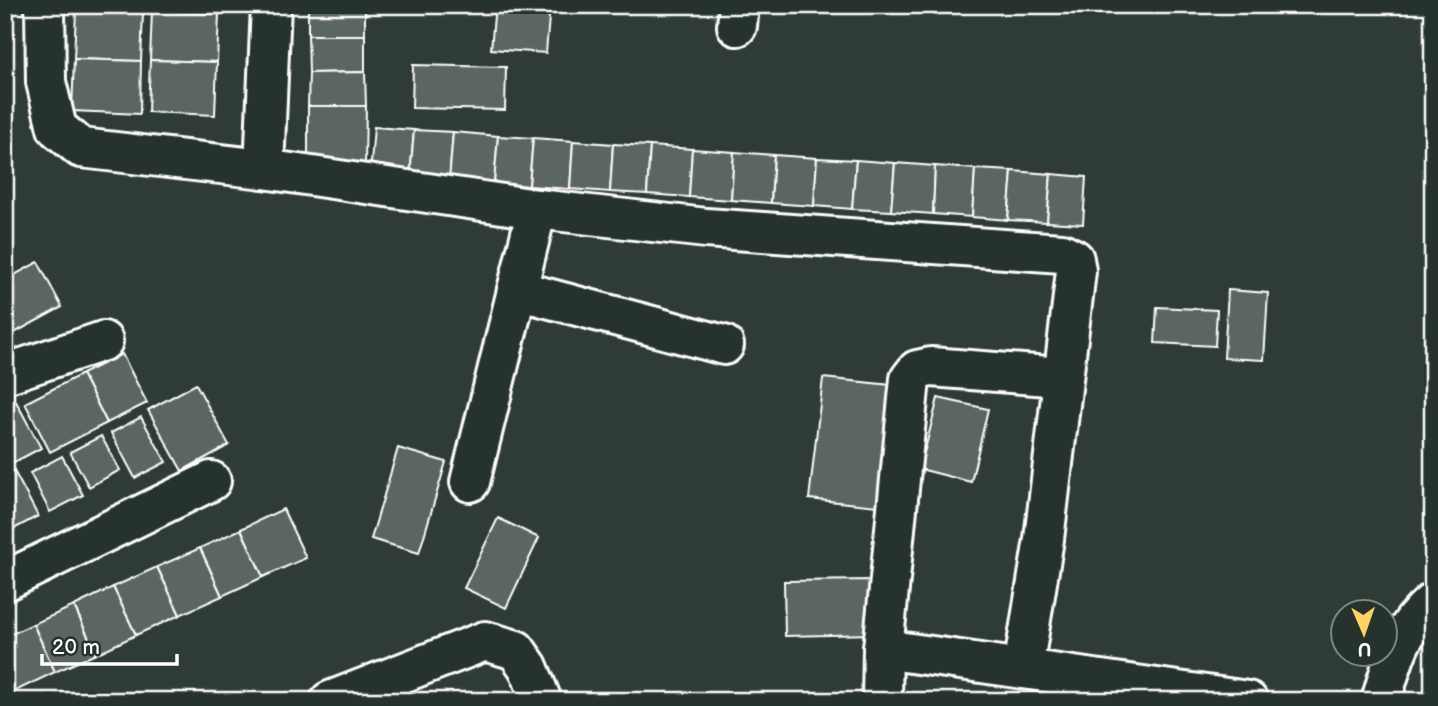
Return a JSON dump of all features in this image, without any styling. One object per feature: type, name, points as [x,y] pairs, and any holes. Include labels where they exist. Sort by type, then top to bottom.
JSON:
[{"type":"street","points":[[45,5],[46,82],[57,128],[81,148],[264,169],[537,209],[706,228],[1062,253],[1074,259],[1076,271],[1044,539],[1023,669]]},
{"type":"street","points":[[264,169],[271,5]]},
{"type":"street","points":[[470,482],[537,209]]},
{"type":"street","points":[[517,290],[724,345]]},
{"type":"street","points":[[5,374],[103,341]]},
{"type":"street","points":[[882,701],[883,649],[911,379],[917,370],[932,368],[1062,377]]},
{"type":"street","points":[[5,581],[211,481]]},
{"type":"street","points":[[1381,701],[1416,643],[1415,617],[1433,602]]},
{"type":"street","points":[[330,701],[485,641],[516,650],[528,667],[542,701]]},
{"type":"street","points":[[883,649],[1248,701]]},
{"type":"building","points":[[308,5],[365,5],[365,35],[308,35]]},
{"type":"building","points":[[495,5],[550,5],[546,53],[491,49]]},
{"type":"building","points":[[76,10],[143,13],[141,61],[74,59]]},
{"type":"building","points":[[152,11],[219,14],[217,62],[150,60]]},
{"type":"building","points":[[308,35],[365,35],[365,72],[309,73]]},
{"type":"building","points":[[74,59],[141,61],[140,114],[72,111]]},
{"type":"building","points":[[150,60],[217,62],[215,115],[148,112]]},
{"type":"building","points":[[413,65],[506,67],[505,110],[412,108]]},
{"type":"building","points":[[365,72],[366,106],[308,106],[309,73]]},
{"type":"building","points":[[308,106],[366,106],[365,166],[308,166]]},
{"type":"building","points":[[374,127],[414,130],[410,177],[370,175]]},
{"type":"building","points":[[414,130],[453,132],[449,181],[410,177]]},
{"type":"building","points":[[453,132],[498,136],[494,183],[449,181]]},
{"type":"building","points":[[498,136],[533,138],[529,186],[494,183]]},
{"type":"building","points":[[533,138],[573,141],[570,189],[529,186]]},
{"type":"building","points":[[573,141],[613,144],[610,192],[570,189]]},
{"type":"building","points":[[613,144],[650,146],[647,194],[610,192]]},
{"type":"building","points":[[650,146],[692,149],[689,197],[647,194]]},
{"type":"building","points":[[692,149],[734,152],[731,200],[689,197]]},
{"type":"building","points":[[734,152],[774,155],[771,203],[731,200]]},
{"type":"building","points":[[774,155],[817,158],[814,206],[771,203]]},
{"type":"building","points":[[817,158],[856,160],[852,209],[814,206]]},
{"type":"building","points":[[856,160],[895,163],[891,211],[852,209]]},
{"type":"building","points":[[895,163],[935,166],[933,214],[891,211]]},
{"type":"building","points":[[935,166],[975,169],[972,217],[933,214]]},
{"type":"building","points":[[975,169],[1012,171],[1008,220],[972,217]]},
{"type":"building","points":[[1012,171],[1051,174],[1047,222],[1008,220]]},
{"type":"building","points":[[1051,174],[1086,177],[1083,224],[1047,222]]},
{"type":"building","points":[[38,262],[62,307],[5,338],[5,280]]},
{"type":"building","points":[[1228,290],[1268,293],[1264,360],[1224,358]]},
{"type":"building","points":[[1157,307],[1217,310],[1215,346],[1155,343]]},
{"type":"building","points":[[122,354],[147,403],[107,423],[82,374]]},
{"type":"building","points":[[82,374],[107,423],[50,452],[25,403]]},
{"type":"building","points":[[823,378],[891,385],[877,506],[809,499]]},
{"type":"building","points":[[196,384],[229,445],[182,471],[148,410]]},
{"type":"building","points":[[12,394],[41,448],[5,467],[5,398]]},
{"type":"building","points":[[938,398],[988,409],[971,482],[920,469]]},
{"type":"building","points":[[141,417],[166,462],[135,478],[111,433]]},
{"type":"building","points":[[101,436],[120,470],[89,487],[70,452]]},
{"type":"building","points":[[398,448],[446,462],[419,553],[371,539]]},
{"type":"building","points":[[62,456],[83,495],[50,512],[30,473]]},
{"type":"building","points":[[14,471],[38,516],[12,530],[5,518],[5,476]]},
{"type":"building","points":[[283,509],[306,558],[263,577],[241,529]]},
{"type":"building","points":[[498,518],[539,538],[506,608],[464,588]]},
{"type":"building","points":[[241,529],[263,577],[222,596],[200,548]]},
{"type":"building","points":[[200,548],[222,596],[180,615],[157,567]]},
{"type":"building","points":[[157,567],[180,615],[136,635],[113,587]]},
{"type":"building","points":[[873,580],[874,634],[785,636],[784,581]]},
{"type":"building","points":[[113,587],[136,635],[96,654],[74,606]]},
{"type":"building","points":[[74,606],[96,654],[55,672],[33,624]]},
{"type":"building","points":[[33,624],[55,672],[9,694],[5,685],[5,637]]}]
